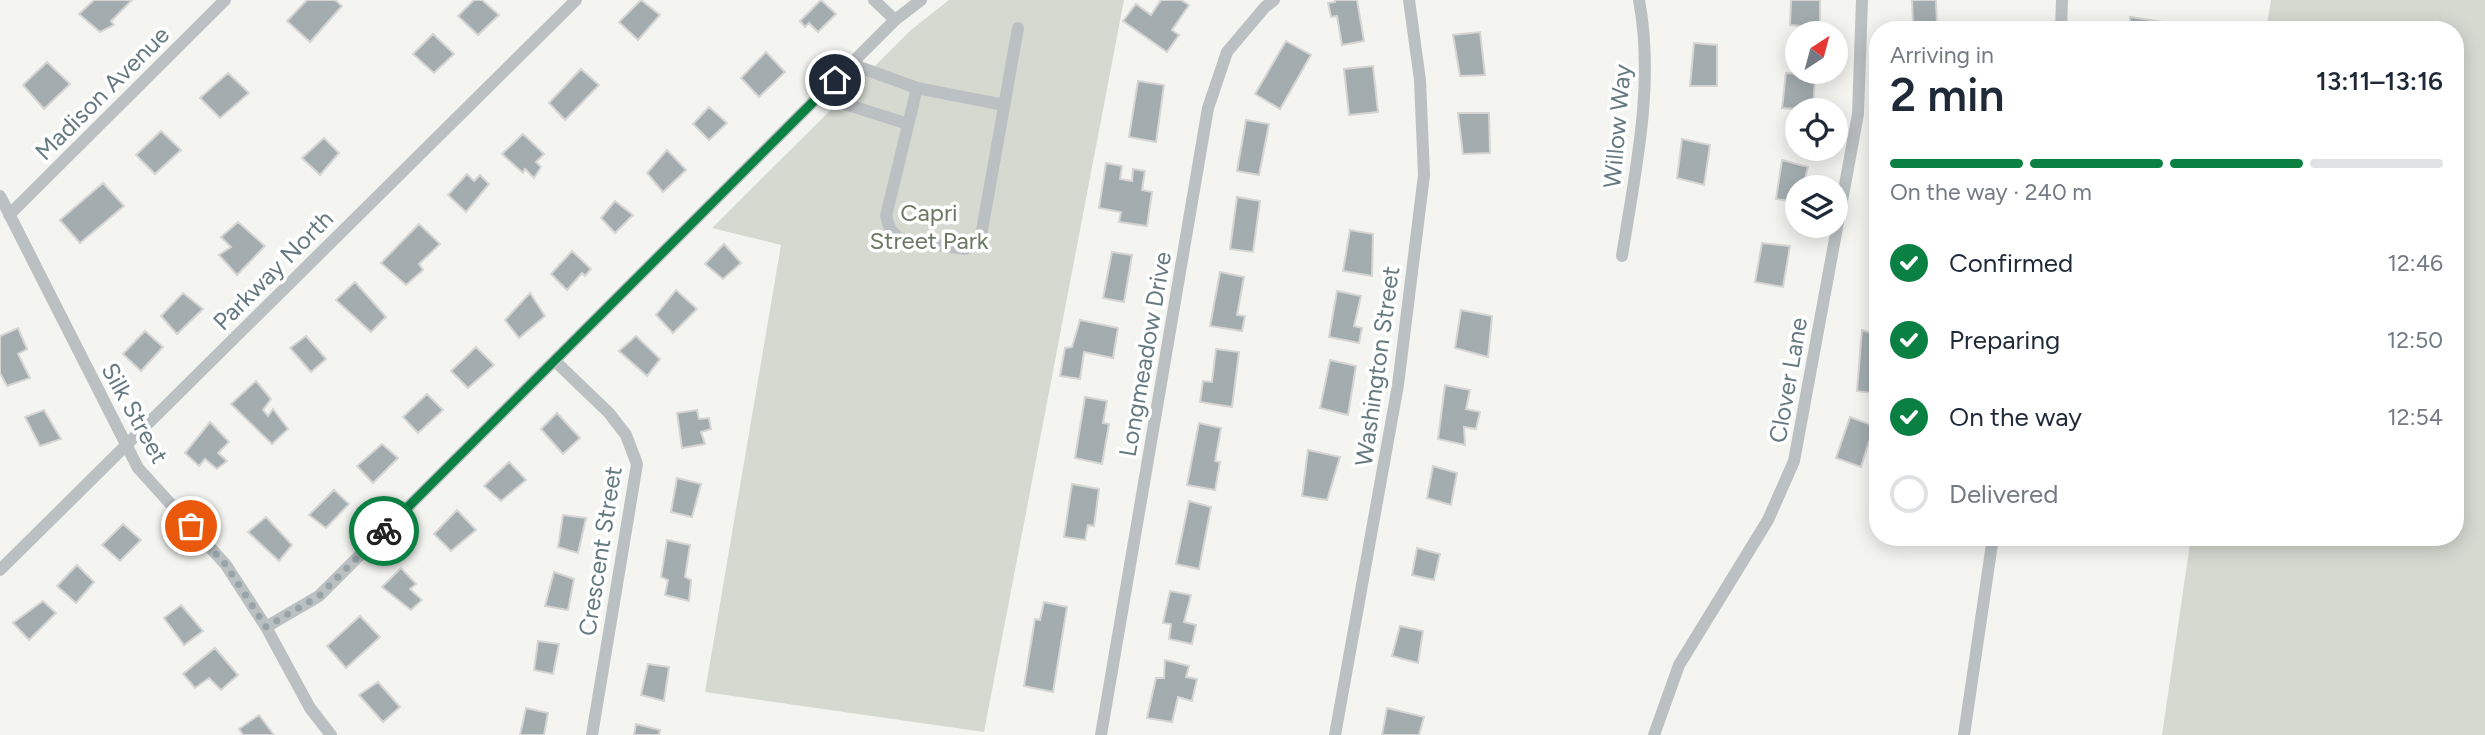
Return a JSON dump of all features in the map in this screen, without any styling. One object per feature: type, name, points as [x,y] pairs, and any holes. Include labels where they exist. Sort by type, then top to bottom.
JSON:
[{"type":"street","name":"Madison Avenue","points":[[9,215],[225,0]]},
{"type":"street","name":"Parkway North","points":[[0,570],[576,0]]},
{"type":"street","points":[[874,0],[895,20]]},
{"type":"street","points":[[266,627],[319,596],[895,20],[922,0]]},
{"type":"street","name":"Longmeadow Drive","points":[[1101,735],[1208,108],[1227,52],[1265,7],[1275,0]]},
{"type":"street","name":"Washington Street","points":[[1335,735],[1398,385],[1424,175],[1420,80],[1409,0]]},
{"type":"street","name":"Willow Way","points":[[1622,256],[1642,128],[1645,32],[1639,0]]},
{"type":"street","name":"Clover Lane","points":[[1654,735],[1679,665],[1768,520],[1794,461],[1858,114],[1862,0]]},
{"type":"street","points":[[2061,21],[2062,0]]},
{"type":"street","points":[[917,88],[886,216],[890,229],[900,239],[965,249],[974,245],[981,236],[1018,28]]},
{"type":"street","points":[[851,64],[917,88],[1004,105]]},
{"type":"street","points":[[820,96],[908,124]]},
{"type":"street","name":"Silk Street","points":[[0,196],[138,468],[226,565],[266,627],[310,708],[331,735]]},
{"type":"street","name":"Crescent Street","points":[[555,361],[609,413],[626,435],[637,464],[592,735]]},
{"type":"street","points":[[1964,735],[1992,546]]},
{"type":"green space","name":"Capri Street Park","points":[[949,0],[1124,0],[984,732],[705,692],[781,245],[712,228],[911,30]]},
{"type":"green space","points":[[2271,0],[2485,0],[2485,735],[2162,735],[2190,546],[2464,546],[2464,21],[2268,21]]},
{"type":"building","points":[[94,0],[132,0],[111,21],[114,25],[100,32],[79,14]]},
{"type":"building","points":[[307,0],[335,0],[342,6],[310,42],[287,21]]},
{"type":"building","points":[[474,0],[482,0],[499,15],[478,35],[458,16]]},
{"type":"building","points":[[641,0],[660,15],[638,40],[619,22]]},
{"type":"building","points":[[821,0],[836,14],[818,32],[809,23],[805,27],[800,21]]},
{"type":"building","points":[[1161,0],[1181,0],[1189,5],[1172,30],[1179,35],[1167,52],[1123,21],[1136,4],[1151,15]]},
{"type":"building","points":[[1335,0],[1357,0],[1364,41],[1342,45],[1337,16],[1331,17],[1328,3]]},
{"type":"building","points":[[1791,0],[1820,0],[1820,21],[1790,21]]},
{"type":"building","points":[[1912,0],[1936,0],[1937,21],[1913,21]]},
{"type":"building","points":[[2130,17],[2156,21],[2130,21]]},
{"type":"building","points":[[1480,32],[1485,75],[1460,76],[1453,35]]},
{"type":"building","points":[[433,34],[454,54],[434,73],[413,54]]},
{"type":"building","points":[[1286,41],[1311,55],[1280,109],[1255,94]]},
{"type":"building","points":[[1694,43],[1717,45],[1717,86],[1690,86]]},
{"type":"building","points":[[766,52],[785,72],[759,97],[741,78]]},
{"type":"building","points":[[47,62],[70,84],[44,109],[23,85]]},
{"type":"building","points":[[1373,66],[1378,112],[1349,115],[1344,69]]},
{"type":"building","points":[[581,69],[599,85],[565,120],[549,103]]},
{"type":"building","points":[[228,73],[249,93],[220,118],[200,98]]},
{"type":"building","points":[[1138,81],[1164,85],[1156,142],[1129,137]]},
{"type":"building","points":[[1785,82],[1785,84],[1814,84],[1814,98],[1785,98],[1785,108],[1782,108]]},
{"type":"building","points":[[709,107],[727,123],[709,140],[693,124]]},
{"type":"building","points":[[1458,113],[1489,113],[1490,153],[1463,154]]},
{"type":"building","points":[[1246,120],[1269,124],[1259,175],[1237,171]]},
{"type":"building","points":[[161,131],[181,150],[155,174],[136,155]]},
{"type":"building","points":[[523,134],[544,154],[536,162],[541,167],[534,178],[525,169],[523,173],[502,154]]},
{"type":"building","points":[[324,138],[339,153],[320,175],[302,158]]},
{"type":"building","points":[[1682,139],[1710,145],[1704,185],[1677,178]]},
{"type":"building","points":[[667,150],[686,170],[663,192],[647,173]]},
{"type":"building","points":[[1782,160],[1808,167],[1806,175],[1785,175],[1785,200],[1776,199]]},
{"type":"building","points":[[1106,163],[1122,166],[1120,179],[1132,181],[1133,169],[1145,171],[1142,190],[1152,192],[1147,226],[1119,222],[1121,212],[1099,208]]},
{"type":"building","points":[[467,174],[474,181],[480,175],[489,184],[466,212],[448,195]]},
{"type":"building","points":[[103,183],[124,206],[80,243],[60,220]]},
{"type":"building","points":[[1237,197],[1260,201],[1253,252],[1230,249]]},
{"type":"building","points":[[615,201],[633,215],[615,233],[601,218]]},
{"type":"building","points":[[238,222],[265,246],[237,275],[219,255],[231,247],[221,237]]},
{"type":"building","points":[[419,224],[440,244],[419,264],[423,270],[406,285],[381,263]]},
{"type":"building","points":[[1350,230],[1373,234],[1372,276],[1343,271]]},
{"type":"building","points":[[1762,243],[1790,246],[1783,287],[1755,282]]},
{"type":"building","points":[[724,244],[741,263],[723,279],[705,264]]},
{"type":"building","points":[[572,251],[591,269],[585,276],[582,273],[567,290],[551,274]]},
{"type":"building","points":[[1112,252],[1132,255],[1124,302],[1103,298]]},
{"type":"building","points":[[1220,272],[1244,277],[1237,315],[1245,316],[1242,331],[1210,326]]},
{"type":"building","points":[[355,282],[386,317],[371,332],[336,300]]},
{"type":"building","points":[[676,290],[697,309],[673,333],[656,315]]},
{"type":"building","points":[[1337,291],[1361,296],[1354,326],[1362,328],[1359,343],[1329,337]]},
{"type":"building","points":[[183,293],[203,309],[177,334],[161,316]]},
{"type":"building","points":[[530,293],[545,316],[519,338],[505,320]]},
{"type":"building","points":[[1461,310],[1492,316],[1488,357],[1455,348]]},
{"type":"building","points":[[1080,320],[1118,328],[1113,358],[1084,352],[1080,379],[1060,376],[1065,348],[1072,347]]},
{"type":"building","points":[[18,328],[27,349],[18,354],[30,378],[7,386],[0,373],[0,336]]},
{"type":"building","points":[[1862,330],[1869,332],[1869,393],[1857,391]]},
{"type":"building","points":[[145,331],[163,347],[141,371],[123,354]]},
{"type":"building","points":[[306,336],[326,359],[311,372],[290,348]]},
{"type":"building","points":[[636,336],[660,359],[647,376],[619,351]]},
{"type":"building","points":[[476,347],[494,365],[468,388],[451,371]]},
{"type":"building","points":[[1216,349],[1239,352],[1232,407],[1200,402],[1203,381],[1212,382]]},
{"type":"building","points":[[1330,360],[1356,366],[1348,415],[1320,408]]},
{"type":"building","points":[[256,381],[271,399],[263,410],[268,416],[273,409],[288,429],[272,444],[231,404]]},
{"type":"building","points":[[1445,385],[1470,390],[1466,409],[1480,412],[1476,429],[1464,427],[1465,445],[1438,439]]},
{"type":"building","points":[[427,394],[443,410],[418,433],[403,417]]},
{"type":"building","points":[[1085,397],[1107,401],[1103,423],[1109,424],[1102,464],[1075,458]]},
{"type":"building","points":[[44,410],[61,439],[40,446],[25,417]]},
{"type":"building","points":[[697,410],[699,419],[709,418],[711,429],[701,432],[705,444],[682,448],[677,413]]},
{"type":"building","points":[[557,413],[580,438],[563,454],[541,429]]},
{"type":"building","points":[[1850,417],[1869,424],[1869,442],[1861,467],[1836,458]]},
{"type":"building","points":[[210,422],[229,442],[218,453],[227,461],[217,469],[205,459],[199,466],[185,453]]},
{"type":"building","points":[[1199,423],[1221,428],[1215,461],[1220,462],[1215,490],[1187,485]]},
{"type":"building","points":[[382,444],[398,458],[373,483],[357,466]]},
{"type":"building","points":[[1308,450],[1340,457],[1327,500],[1302,496]]},
{"type":"building","points":[[509,462],[526,480],[501,501],[484,486]]},
{"type":"building","points":[[1433,466],[1457,473],[1451,505],[1427,498]]},
{"type":"building","points":[[677,478],[701,484],[692,517],[671,512]]},
{"type":"building","points":[[1072,484],[1099,489],[1094,526],[1088,525],[1085,540],[1064,537]]},
{"type":"building","points":[[334,490],[349,504],[326,528],[309,515]]},
{"type":"building","points":[[1189,501],[1211,507],[1199,569],[1176,564]]},
{"type":"building","points":[[457,510],[476,530],[451,551],[434,534]]},
{"type":"building","points":[[563,515],[586,518],[578,553],[558,547]]},
{"type":"building","points":[[266,517],[292,545],[279,561],[248,532]]},
{"type":"building","points":[[123,524],[141,540],[120,561],[102,545]]},
{"type":"building","points":[[667,540],[690,545],[685,577],[691,580],[689,601],[665,595],[668,580],[661,577]]},
{"type":"building","points":[[1417,548],[1440,554],[1434,580],[1412,575]]},
{"type":"building","points":[[77,565],[94,582],[76,603],[57,586]]},
{"type":"building","points":[[401,568],[416,584],[410,589],[422,600],[411,610],[382,587]]},
{"type":"building","points":[[554,572],[574,579],[568,610],[545,606]]},
{"type":"building","points":[[1170,591],[1191,595],[1184,622],[1196,625],[1192,644],[1169,639],[1171,624],[1163,623]]},
{"type":"building","points":[[43,601],[56,613],[29,640],[13,623]]},
{"type":"building","points":[[1044,602],[1067,607],[1053,692],[1024,686],[1035,619],[1040,620]]},
{"type":"building","points":[[181,605],[203,631],[184,645],[164,618]]},
{"type":"building","points":[[360,616],[380,637],[346,668],[327,646]]},
{"type":"building","points":[[1400,626],[1423,631],[1418,663],[1392,656]]},
{"type":"building","points":[[538,641],[559,644],[553,674],[534,670]]},
{"type":"building","points":[[215,648],[238,675],[221,690],[209,678],[195,688],[183,674]]},
{"type":"building","points":[[1165,660],[1189,666],[1186,677],[1197,679],[1192,701],[1178,697],[1172,722],[1147,718],[1156,678],[1164,678]]},
{"type":"building","points":[[648,664],[669,667],[664,701],[641,695]]},
{"type":"building","points":[[378,682],[400,707],[383,722],[359,695]]},
{"type":"building","points":[[526,708],[548,713],[544,735],[520,735]]},
{"type":"building","points":[[1387,708],[1424,717],[1419,735],[1382,735]]},
{"type":"building","points":[[259,715],[274,735],[243,735],[239,729]]},
{"type":"building","points":[[636,724],[660,730],[659,735],[634,735]]},
{"type":"way so far","points":[[191,526],[226,565],[266,627],[319,596],[384,531]]},
{"type":"route","points":[[384,531],[835,80]]}]
